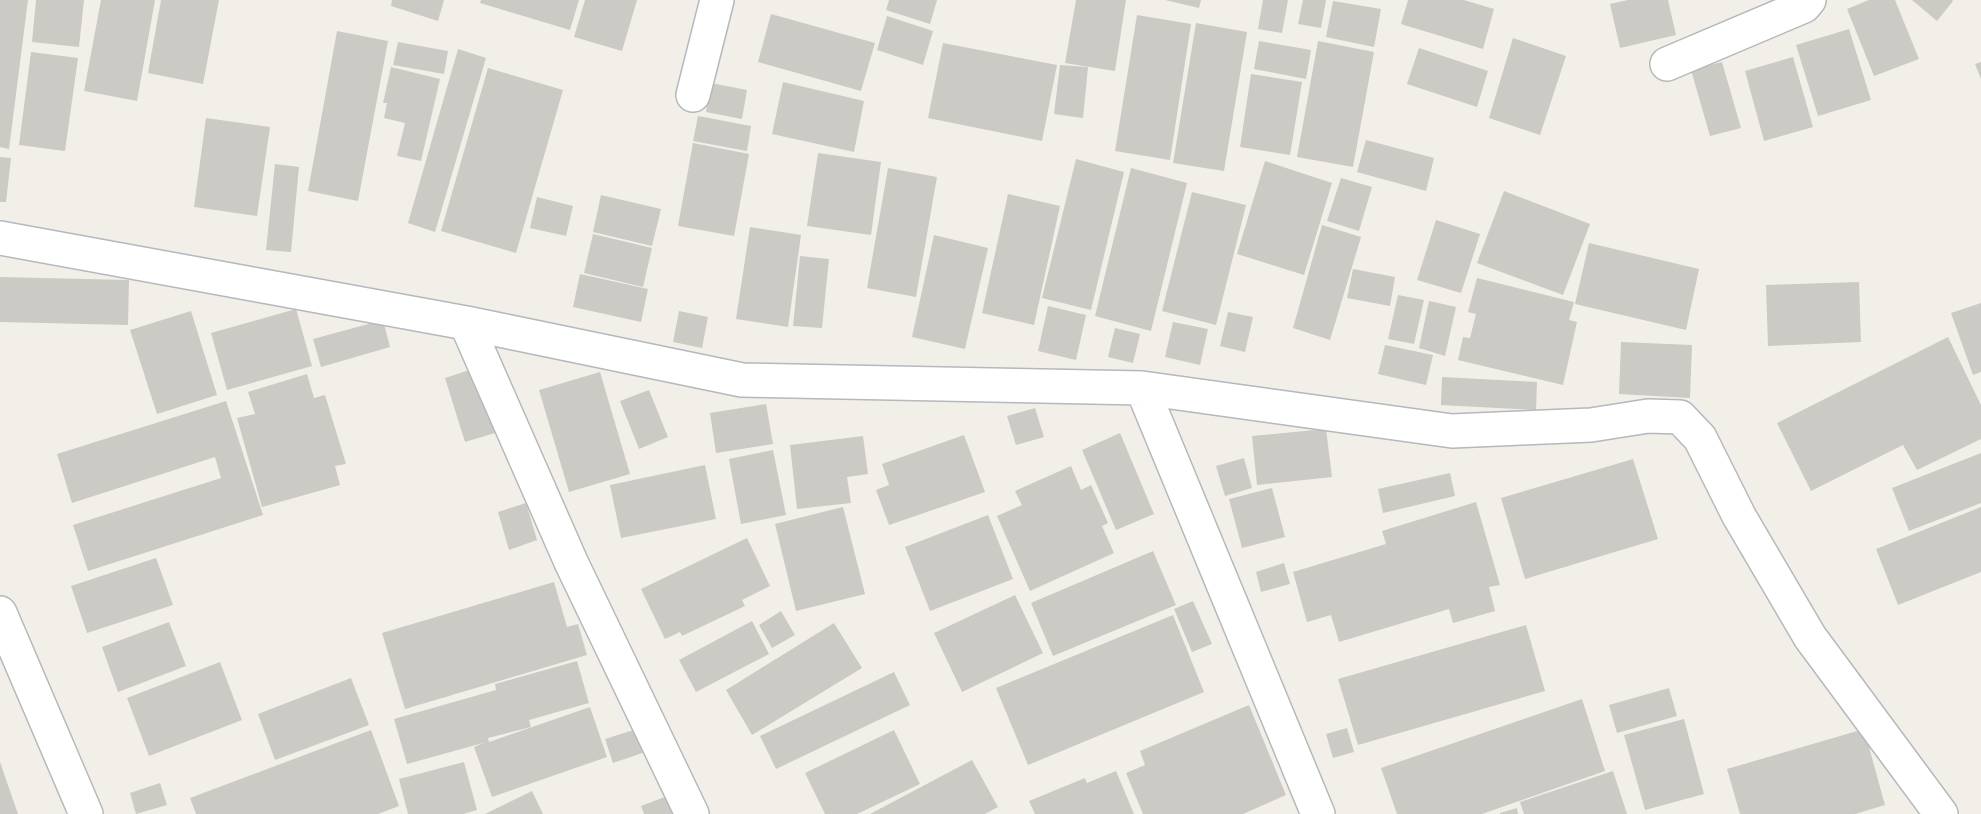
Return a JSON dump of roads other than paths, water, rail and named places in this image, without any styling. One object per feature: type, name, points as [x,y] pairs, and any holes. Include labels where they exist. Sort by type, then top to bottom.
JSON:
[{"type":"street","points":[[693,95],[717,0]]},
{"type":"street","points":[[1667,64],[1804,6],[1809,0]]},
{"type":"street","points":[[0,238],[466,323],[742,380],[1142,388],[1452,431],[1591,425],[1648,416],[1680,417],[1700,438],[1739,516],[1810,637],[1941,814]]},
{"type":"street","points":[[466,323],[571,562],[692,814]]},
{"type":"street","points":[[1142,388],[1318,814]]},
{"type":"street","points":[[0,613],[86,814]]}]
